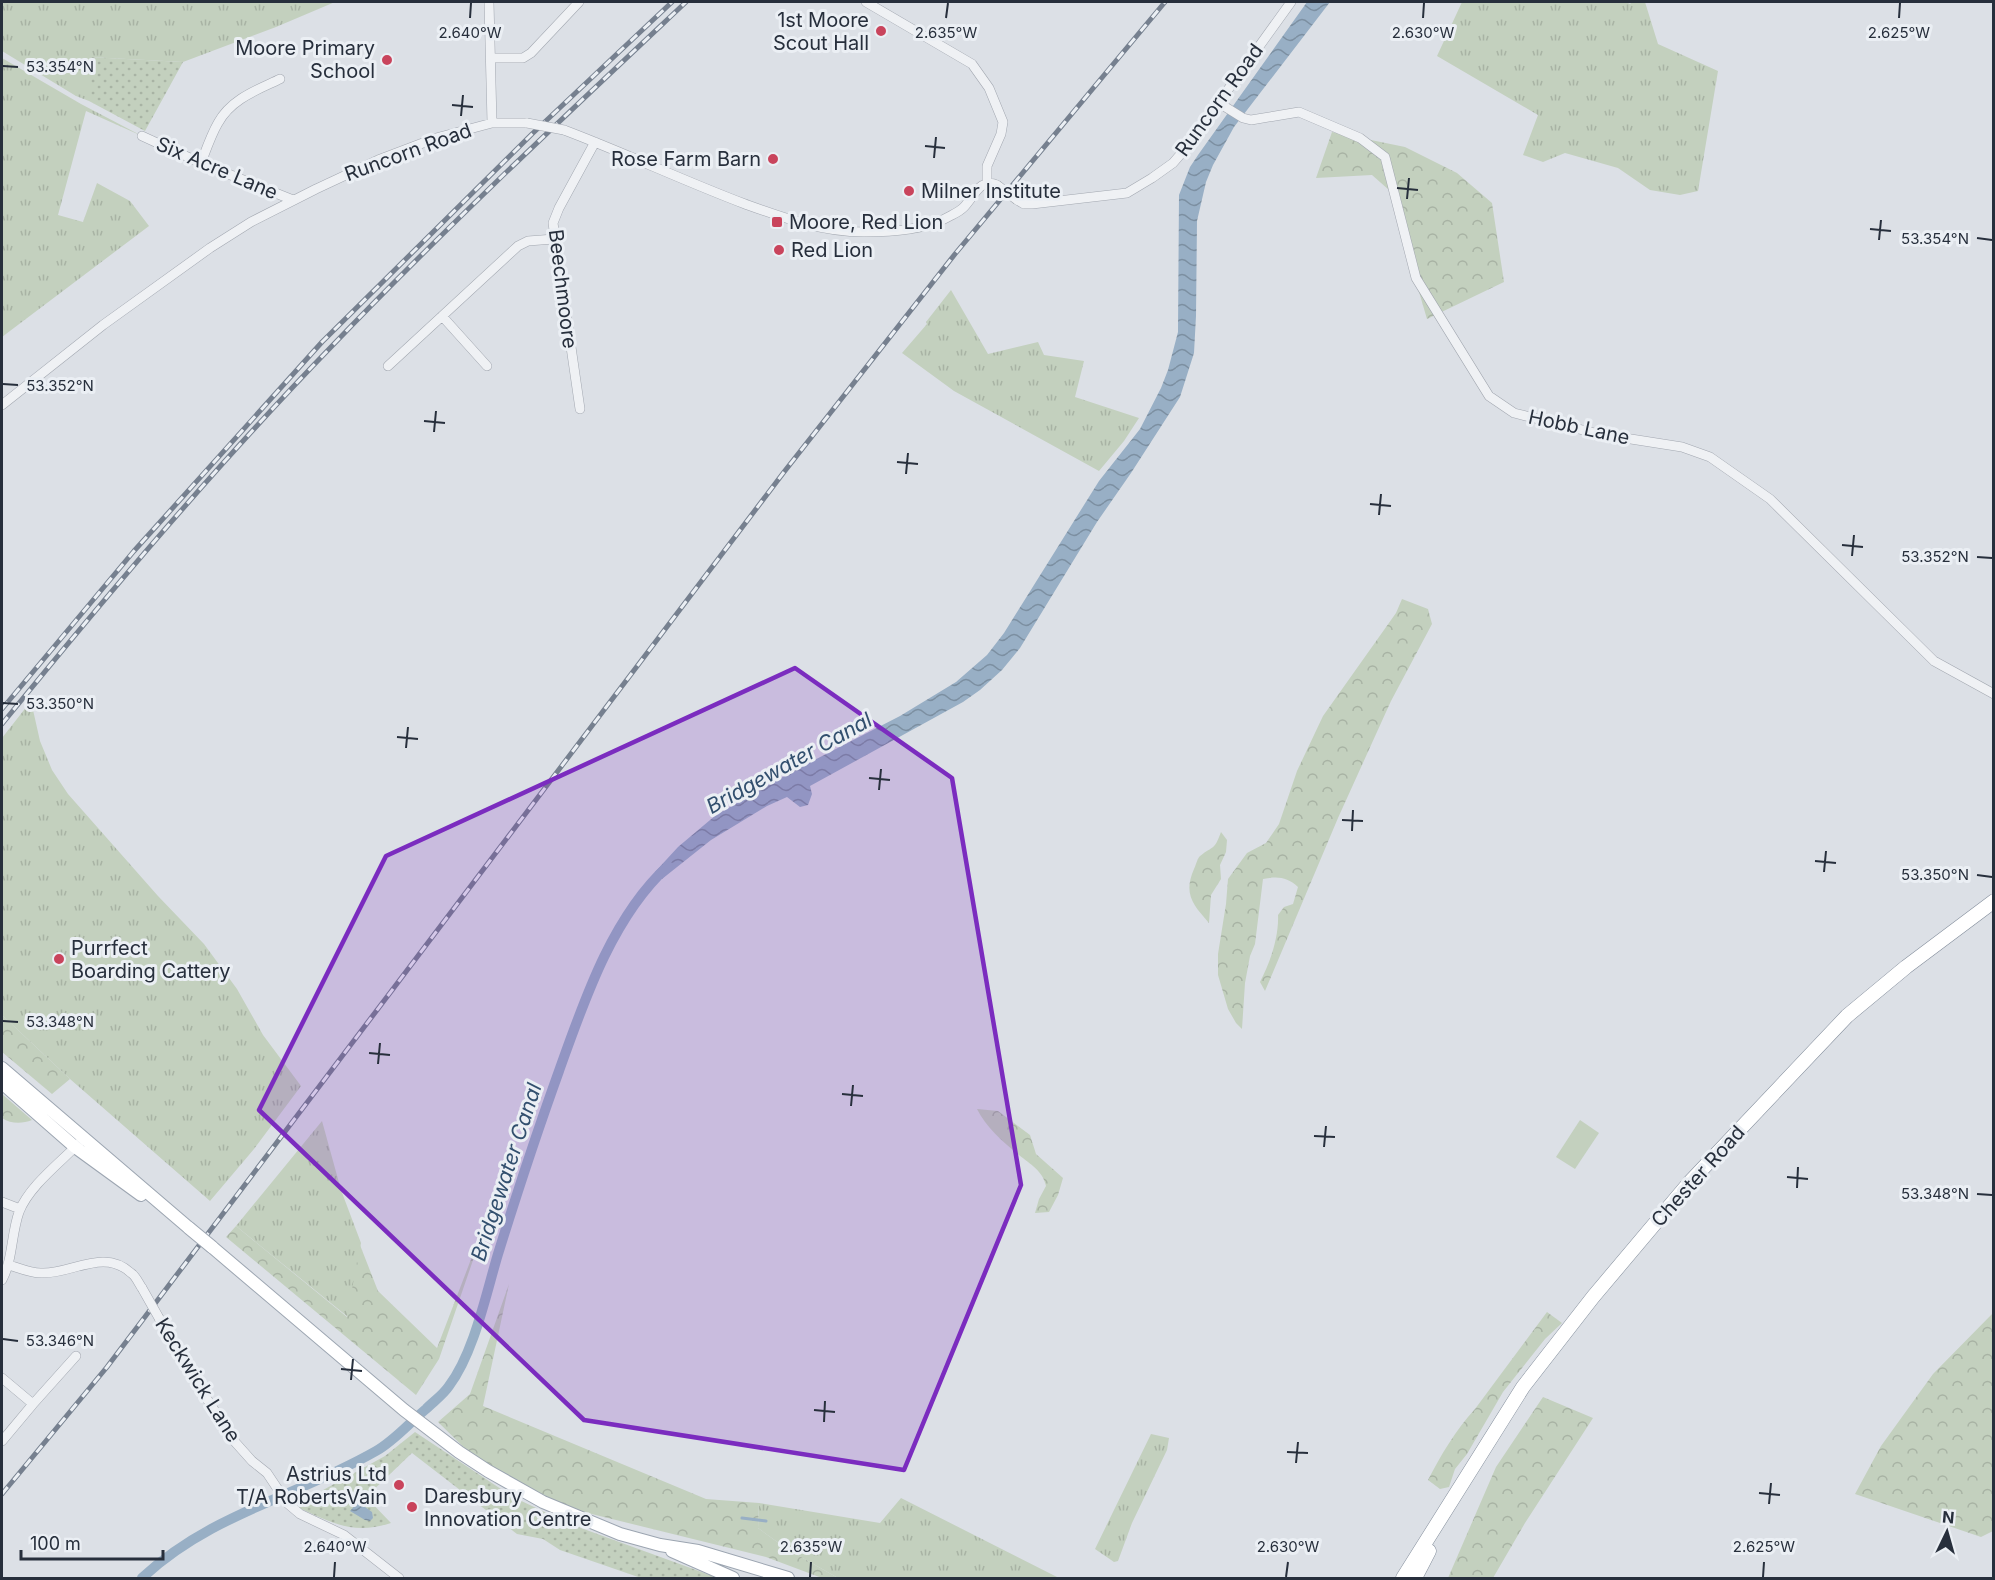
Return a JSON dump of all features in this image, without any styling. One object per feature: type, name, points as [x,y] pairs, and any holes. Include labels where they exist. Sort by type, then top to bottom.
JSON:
[{"type":"highway","name":"Chester Road","points":[[1403,1578],[1523,1387],[1593,1297],[1689,1183],[1847,1016],[1994,901]]},
{"type":"highway","name":"Chester Road","points":[[1415,1578],[1454,1497]]},
{"type":"main road","points":[[2,1068],[58,1115],[79,1143]]},
{"type":"main road","points":[[2,1083],[50,1126],[79,1143],[189,1228],[430,1431],[488,1471],[543,1502],[620,1534],[660,1545],[698,1551],[788,1578]]},
{"type":"main road","points":[[660,1545],[734,1578]]},
{"type":"street","points":[[489,2],[492,123]]},
{"type":"street","points":[[491,58],[523,58],[531,53],[579,2]]},
{"type":"street","points":[[866,2],[972,64],[989,88],[1003,122],[1001,134],[987,166],[987,183]]},
{"type":"street","name":"Runcorn Road","points":[[2,405],[103,325],[210,248],[251,222],[378,160],[436,138],[492,123],[527,123],[564,130],[763,211],[798,223],[840,231],[892,231],[935,223],[963,208],[980,187],[987,183],[998,185],[1024,204],[1127,193],[1173,163],[1222,104],[1291,2]]},
{"type":"street","points":[[201,163],[218,122],[229,109],[242,97],[280,79]]},
{"type":"street","name":"Hobb Lane","points":[[1222,104],[1243,118],[1260,120],[1299,112],[1360,138],[1385,157],[1416,278],[1489,396],[1514,413],[1599,434],[1682,447],[1710,457],[1770,499],[1934,661],[1994,694]]},
{"type":"street","name":"Six Acre Lane","points":[[142,136],[201,163],[293,200]]},
{"type":"street","name":"Beechmoore","points":[[580,409],[553,223],[595,142]]},
{"type":"street","points":[[388,366],[518,246],[528,241],[554,239]]},
{"type":"street","points":[[442,316],[487,366]]},
{"type":"street","points":[[2,1280],[9,1265],[14,1229],[20,1209],[37,1185],[79,1143]]},
{"type":"street","points":[[2,1202],[20,1209]]},
{"type":"street","name":"Keckwick Lane","points":[[9,1265],[42,1274],[94,1262],[114,1263],[131,1272],[204,1396],[235,1442],[252,1461],[267,1473],[287,1503],[300,1514],[344,1535],[399,1578]]},
{"type":"street","points":[[2,1441],[76,1356]]},
{"type":"street","points":[[2,1378],[33,1404]]},
{"type":"street","points":[[752,1566],[772,1578]]},
{"type":"highlighted area","points":[[795,668],[952,778],[1021,1185],[904,1470],[584,1420],[259,1110],[386,856]]},
{"type":"green space","points":[[2,2],[335,2],[183,62],[89,57],[89,101],[76,96],[2,51]]},
{"type":"green space","points":[[1462,2],[1626,2],[1630,4],[1645,2],[1658,44],[1718,71],[1698,191],[1680,195],[1650,190],[1618,168],[1565,153],[1543,162],[1523,155],[1538,115],[1437,56]]},
{"type":"green space","points":[[89,57],[183,62],[145,131],[89,101]]},
{"type":"green space","points":[[2,58],[142,136],[86,111],[58,215],[83,222],[97,183],[130,201],[149,226],[2,337]]},
{"type":"green space","points":[[1332,132],[1405,147],[1457,173],[1492,203],[1504,282],[1427,319],[1389,190],[1372,175],[1316,178]]},
{"type":"green space","points":[[951,290],[988,354],[1038,342],[1044,355],[1084,361],[1075,397],[1139,418],[1124,441],[1099,471],[954,391],[902,353],[927,324],[926,322]]},
{"type":"green space","points":[[1402,599],[1428,609],[1432,624],[1391,701],[1338,818],[1265,991],[1260,982],[1273,950],[1278,915],[1284,907],[1293,904],[1298,887],[1282,878],[1263,879],[1255,944],[1250,956],[1245,983],[1242,1029],[1228,1009],[1218,975],[1218,954],[1228,879],[1247,853],[1266,843],[1279,824],[1297,771],[1323,716],[1396,613]]},
{"type":"green space","points":[[31,701],[40,741],[52,770],[68,794],[158,896],[204,944],[237,989],[263,1035],[301,1086],[254,1149],[210,1201],[70,1079],[2,1015],[2,738]]},
{"type":"green space","points":[[1221,832],[1227,840],[1226,852],[1220,865],[1221,879],[1211,895],[1209,923],[1194,905],[1189,885],[1198,859],[1215,845]]},
{"type":"green space","points":[[2,1015],[70,1079],[52,1094],[2,1052]]},
{"type":"green space","points":[[2,1094],[32,1120],[17,1123],[2,1118]]},
{"type":"green space","points":[[977,1109],[998,1111],[1030,1135],[1036,1154],[1063,1178],[1058,1195],[1049,1212],[1035,1213],[1046,1186],[1042,1176],[1036,1168],[995,1134]]},
{"type":"green space","points":[[1580,1120],[1599,1133],[1575,1169],[1556,1157]]},
{"type":"green space","points":[[322,1121],[341,1190],[361,1243],[348,1317],[236,1226]]},
{"type":"green space","points":[[493,1202],[439,1359],[416,1395],[226,1237],[236,1226],[347,1317],[360,1245],[378,1291],[437,1348]]},
{"type":"green space","points":[[509,1284],[483,1406],[706,1499],[759,1503],[758,1528],[787,1549],[838,1578],[822,1578],[766,1557],[543,1502],[488,1471],[438,1422],[470,1394]]},
{"type":"green space","points":[[1547,1312],[1562,1323],[1545,1339],[1503,1392],[1467,1454],[1455,1469],[1449,1487],[1440,1489],[1428,1480],[1443,1452]]},
{"type":"green space","points":[[1993,1313],[1993,1531],[1981,1537],[1855,1494],[1881,1446],[1933,1374]]},
{"type":"green space","points":[[1543,1397],[1593,1418],[1525,1523],[1493,1578],[1448,1578],[1496,1467]]},
{"type":"green space","points":[[415,1432],[513,1497],[570,1524],[718,1578],[641,1578],[560,1550],[543,1539],[517,1534],[412,1453],[366,1497],[391,1523],[377,1527],[352,1527],[341,1525],[294,1506],[385,1456]]},
{"type":"green space","points":[[1151,1434],[1169,1438],[1167,1450],[1132,1523],[1118,1561],[1114,1562],[1095,1549]]},
{"type":"green space","points":[[901,1498],[1059,1578],[838,1578],[787,1549],[758,1528],[759,1503],[880,1523]]},
{"type":"water","points":[[1307,2],[1330,2],[1234,127],[1206,182],[1197,221],[1194,353],[1180,397],[1097,522],[1020,648],[1002,670],[963,702],[810,786],[812,794],[808,805],[800,807],[787,797],[767,806],[711,840],[662,879],[655,872],[678,847],[716,815],[795,770],[900,716],[956,682],[987,655],[1004,633],[1099,481],[1140,429],[1161,388],[1178,332],[1179,195],[1190,167]]},
{"type":"water","points":[[358,1502],[372,1512],[373,1518],[370,1521],[350,1511]]},
{"type":"waterway","name":"Bridgewater Canal","points":[[142,1578],[168,1556],[225,1522],[346,1467],[383,1447],[447,1389],[466,1357],[527,1162],[590,989],[615,935],[648,887],[668,866]]},
{"type":"waterway","points":[[742,1518],[766,1521]]},
{"type":"railway","points":[[2,709],[134,551],[322,342],[532,134],[672,2]]},
{"type":"railway","points":[[2,724],[162,532],[288,392],[462,215],[686,2]]},
{"type":"railway","points":[[2,1494],[107,1367],[784,472],[955,254],[1165,2]]},
{"type":"place","name":"1st Moore Scout Hall","points":[[881,31]]},
{"type":"place","name":"Moore Primary School","points":[[387,60]]},
{"type":"place","name":"Rose Farm Barn","points":[[773,159]]},
{"type":"place","name":"Milner Institute","points":[[909,191]]},
{"type":"place","name":"Moore, Red Lion","points":[[777,222]]},
{"type":"place","name":"Red Lion","points":[[779,250]]},
{"type":"place","name":"Purrfect Boarding Cattery","points":[[59,959]]},
{"type":"place","name":"Astrius Ltd T/A RobertsVain","points":[[399,1485]]},
{"type":"place","name":"Daresbury Innovation Centre","points":[[412,1507]]}]
